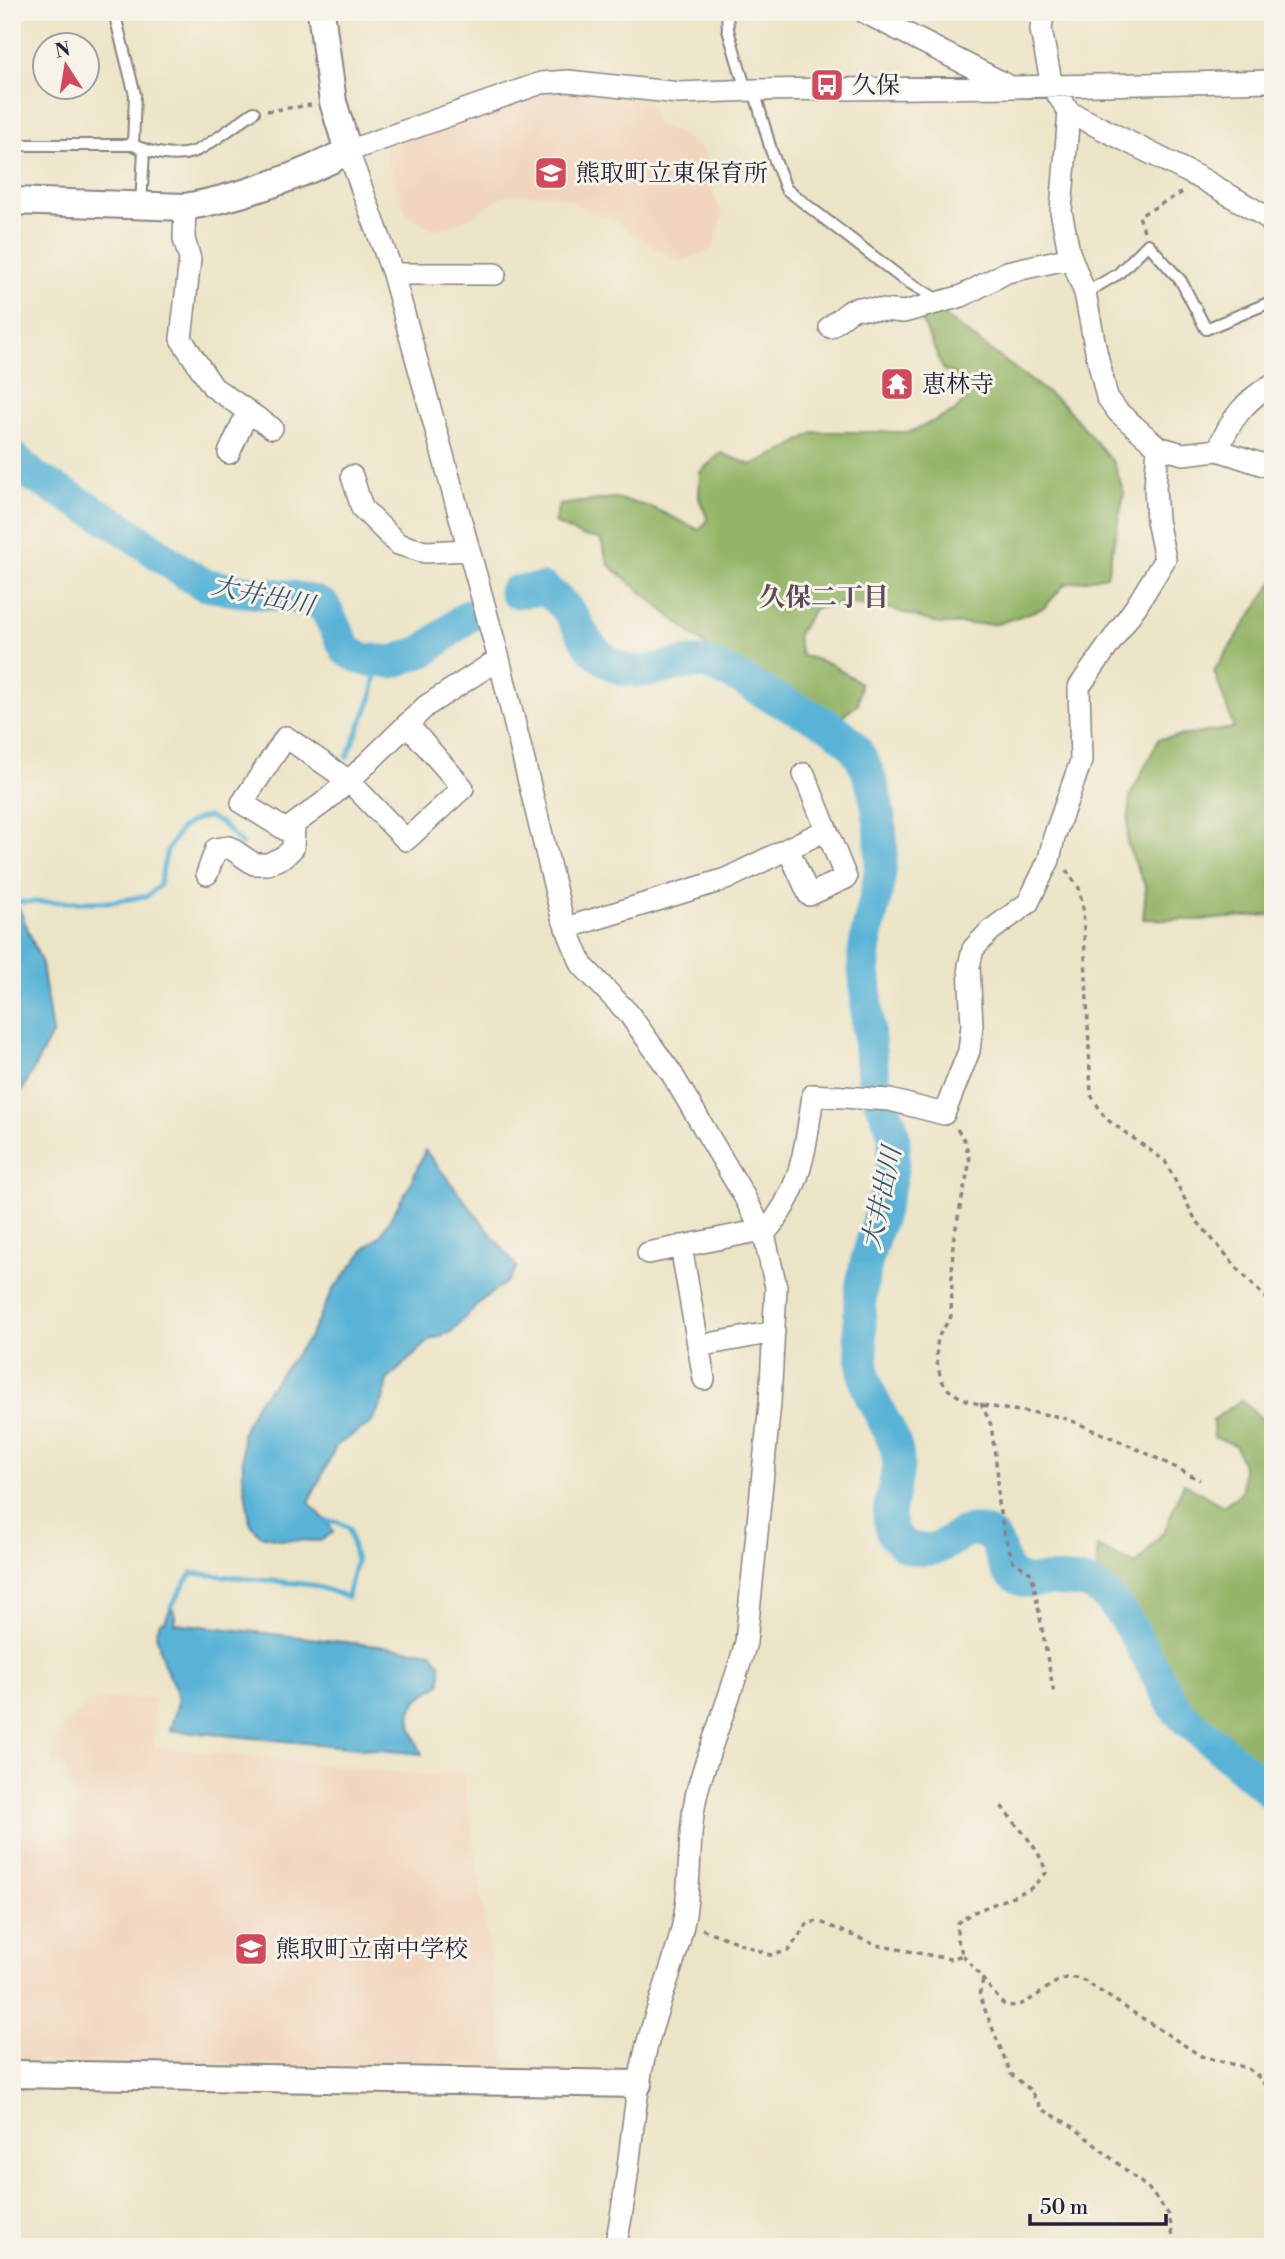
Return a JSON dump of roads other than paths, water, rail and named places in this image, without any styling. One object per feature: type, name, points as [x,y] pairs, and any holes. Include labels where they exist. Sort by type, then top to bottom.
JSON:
[{"type":"street","points":[[321,12],[333,102],[393,274],[499,659],[562,917],[582,965],[629,1014],[672,1074],[763,1232],[776,1287],[770,1403],[746,1642],[698,1789],[692,1824],[684,1922],[644,2054],[638,2084],[627,2186],[615,2247]]},
{"type":"street","points":[[864,12],[1012,87]]},
{"type":"street","points":[[1043,12],[1041,30],[1052,86],[1069,113],[1204,180],[1271,219]]},
{"type":"street","points":[[12,201],[185,207],[207,203],[325,164],[348,151],[541,83],[568,81],[679,93],[1273,81]]},
{"type":"street","points":[[1069,113],[1061,211],[1071,258],[1085,293],[1107,397],[1118,412],[1158,447],[1183,454],[1218,450],[1273,468]]},
{"type":"street","points":[[185,207],[184,239],[190,259],[181,340],[213,387],[272,428]]},
{"type":"street","points":[[830,327],[858,308],[904,312],[962,296],[1007,272],[1071,258]]},
{"type":"street","points":[[393,274],[495,274]]},
{"type":"street","points":[[1218,450],[1226,430],[1240,409],[1273,384]]},
{"type":"street","points":[[229,453],[248,411]]},
{"type":"street","points":[[649,1253],[763,1232],[781,1215],[793,1191],[804,1157],[813,1095],[890,1100],[944,1114],[969,1051],[972,1025],[969,966],[973,949],[990,931],[1028,903],[1049,860],[1054,837],[1081,761],[1079,687],[1137,605],[1165,559],[1157,520],[1155,488],[1158,447]]},
{"type":"street","points":[[352,476],[362,508],[398,544],[425,552],[469,550]]},
{"type":"street","points":[[407,724],[463,788],[406,840],[349,780],[286,737],[242,803],[286,830],[349,780],[407,724],[426,706],[499,659]]},
{"type":"street","points":[[788,849],[809,895],[846,878],[804,774]]},
{"type":"street","points":[[207,874],[216,849],[229,847],[254,864],[268,864],[285,856],[293,848],[294,824]]},
{"type":"street","points":[[566,928],[726,879],[826,830]]},
{"type":"street","points":[[681,1246],[704,1378]]},
{"type":"street","points":[[698,1346],[774,1332]]},
{"type":"street","points":[[12,2074],[638,2084]]},
{"type":"lane","points":[[114,12],[135,95],[133,145]]},
{"type":"lane","points":[[727,12],[728,30],[786,189],[900,277],[943,302]]},
{"type":"lane","points":[[12,145],[133,145],[144,150],[176,155],[195,152],[254,112]]},
{"type":"lane","points":[[141,205],[144,150]]},
{"type":"lane","points":[[1085,293],[1118,274],[1148,244],[1181,281],[1206,329],[1273,301]]},
{"type":"water","points":[[12,891],[42,964],[52,1034],[12,1110]]},
{"type":"water","points":[[425,1150],[517,1267],[508,1281],[483,1299],[451,1332],[430,1340],[387,1380],[383,1400],[372,1422],[336,1446],[309,1502],[334,1532],[320,1541],[283,1540],[260,1535],[250,1523],[243,1475],[242,1434],[254,1407],[309,1338],[333,1290],[366,1248],[380,1236],[411,1183]]},
{"type":"water","points":[[171,1607],[176,1615],[175,1623],[432,1652],[441,1665],[441,1684],[420,1698],[411,1713],[412,1730],[422,1754],[170,1730],[178,1702],[156,1634],[160,1622],[165,1621]]},
{"type":"waterway","name":"大井出川","points":[[12,456],[33,476],[118,525],[203,584],[287,596],[324,606],[347,651],[362,659],[392,662],[424,651],[468,616]]},
{"type":"waterway","name":"大井出川","points":[[515,592],[544,589],[566,608],[596,652],[623,669],[643,671],[693,663],[711,665],[823,722],[842,735],[863,761],[873,788],[881,833],[880,873],[864,954],[869,1039],[876,1089],[894,1139],[894,1157],[863,1278],[860,1325],[867,1384],[893,1439],[898,1460],[889,1512],[892,1531],[897,1539],[908,1547],[921,1550],[941,1546],[968,1531],[986,1533],[996,1541],[1008,1571],[1018,1578],[1025,1581],[1077,1582],[1098,1589],[1125,1619],[1178,1712],[1273,1794]]},
{"type":"waterway","points":[[347,757],[371,699],[379,661]]},
{"type":"waterway","points":[[17,902],[110,902],[147,896],[159,886],[167,851],[181,828],[197,819],[208,817],[221,823],[242,845]]},
{"type":"waterway","points":[[171,1607],[191,1573],[313,1585],[347,1597],[356,1562],[349,1528],[338,1522],[328,1521]]},
{"type":"place","name":"久保","points":[[827,85]]},
{"type":"place","name":"熊取町立東保育所","points":[[551,173]]},
{"type":"place","name":"恵林寺","points":[[897,384]]},
{"type":"place","name":"熊取町立南中学校","points":[[251,1949]]},
{"type":"district","name":"久保二丁目","points":[[824,597]]}]
